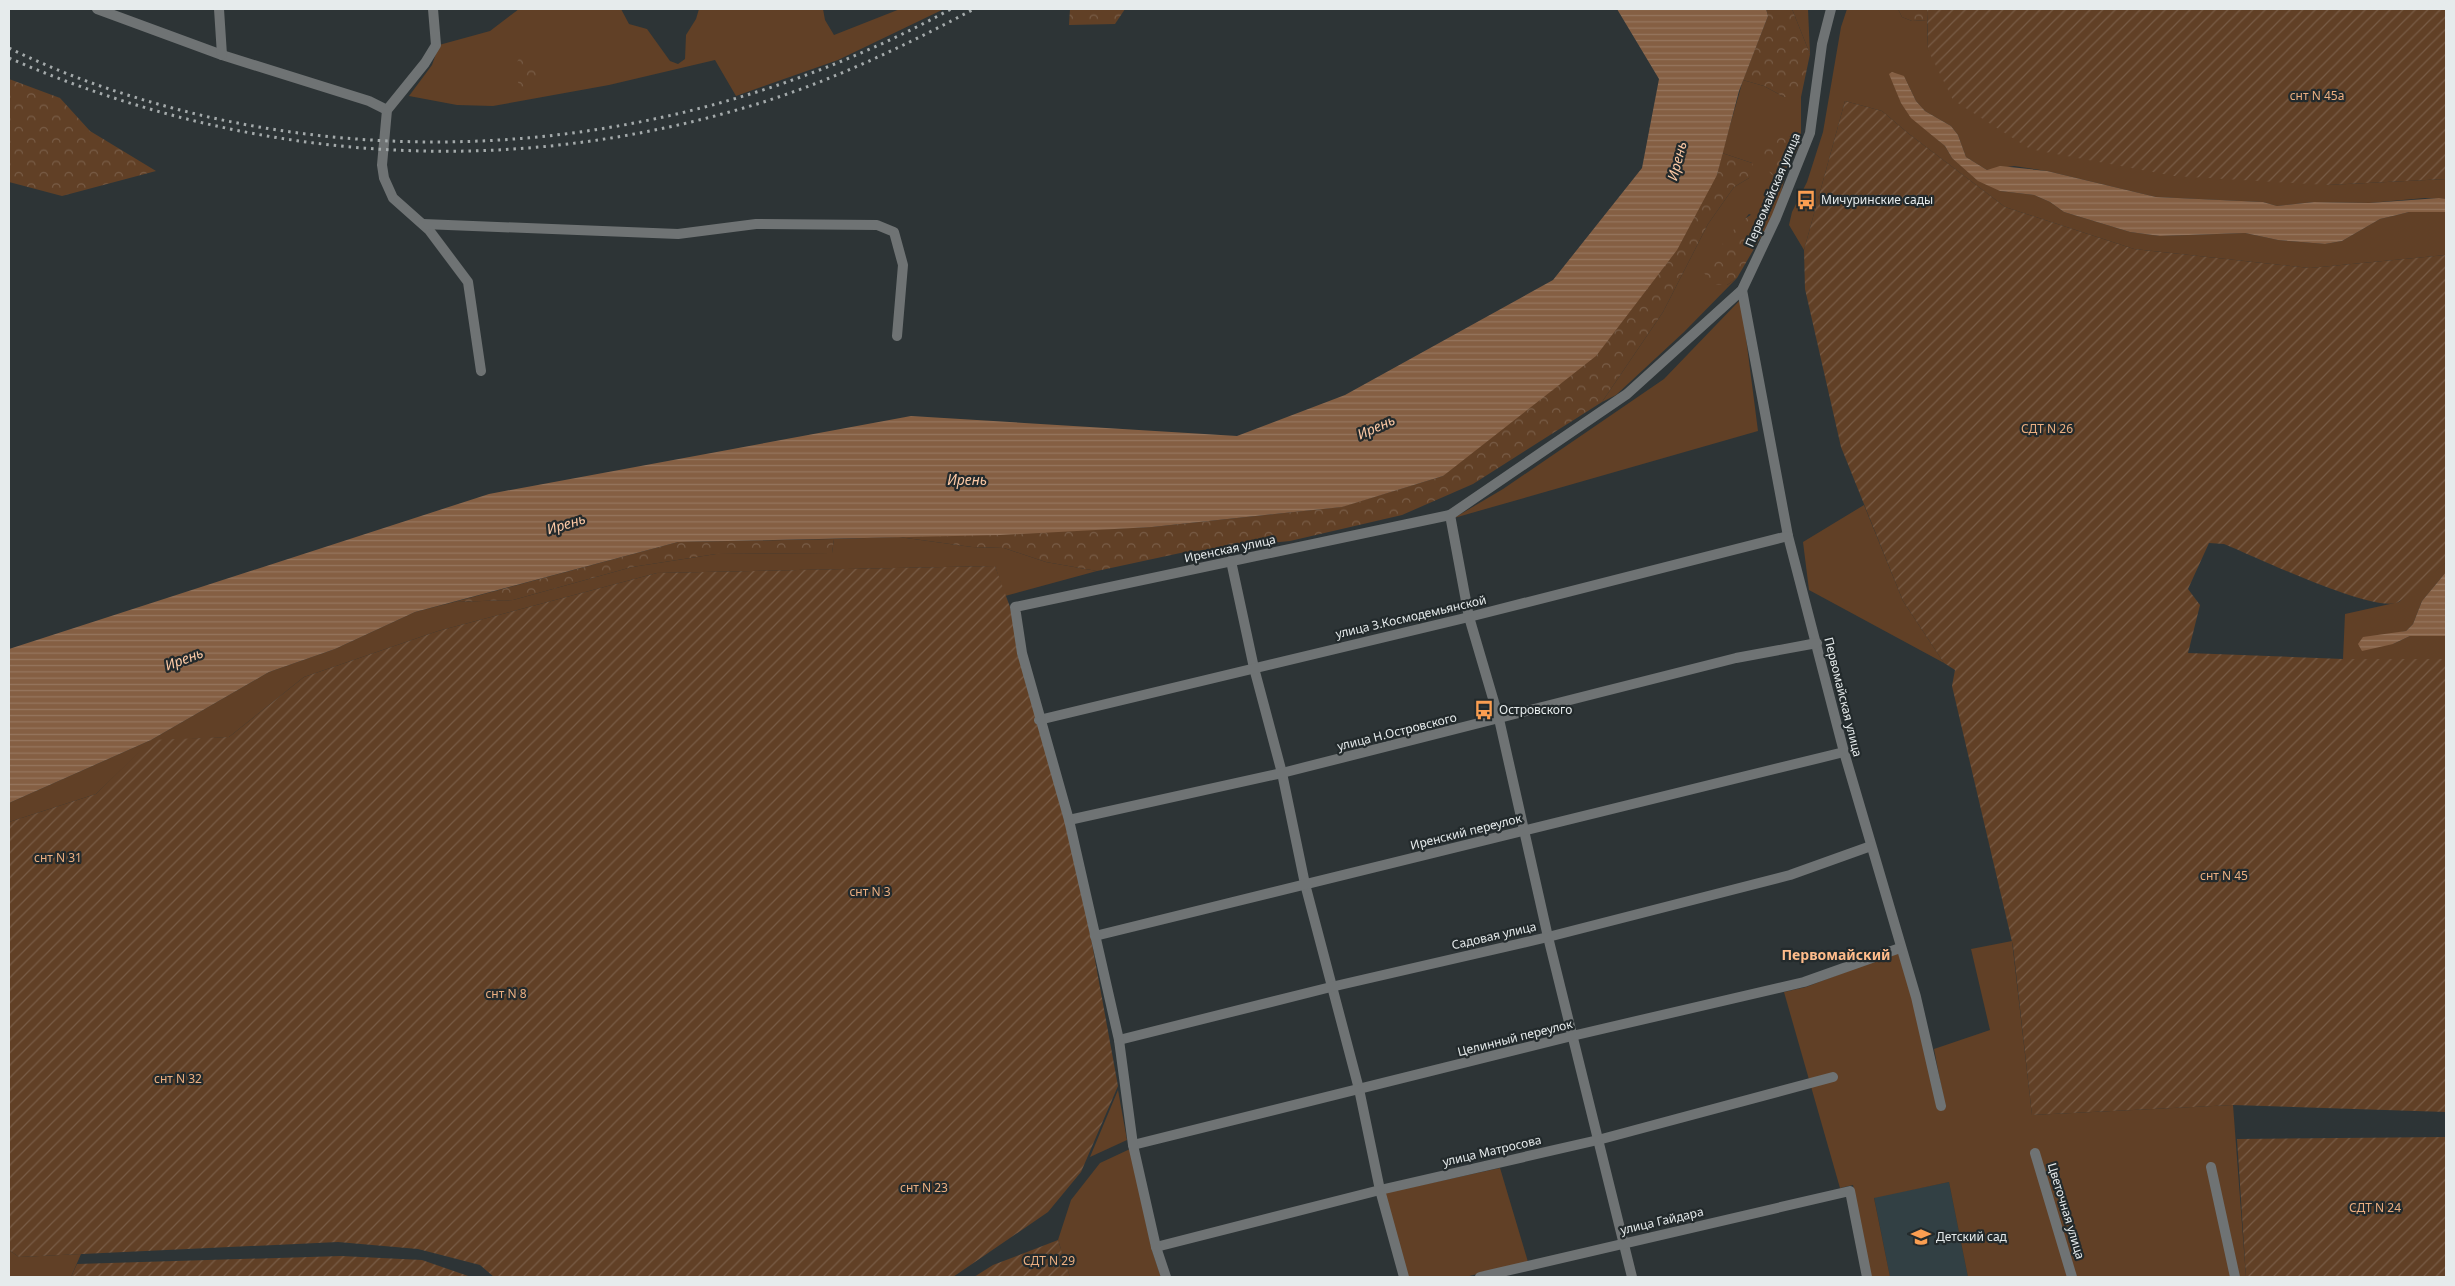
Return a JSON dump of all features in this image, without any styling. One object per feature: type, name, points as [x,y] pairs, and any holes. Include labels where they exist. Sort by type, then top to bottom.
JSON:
[{"type":"street","points":[[97,9],[222,55],[369,101],[387,110]]},
{"type":"street","points":[[219,9],[222,55]]},
{"type":"street","points":[[432,9],[436,45],[387,110],[382,165],[385,183],[394,198],[422,224],[468,282],[480,372]]},
{"type":"street","name":"Первомайская улица","points":[[1450,515],[1627,394],[1742,290],[1776,218],[1810,133],[1822,44],[1831,9]]},
{"type":"street","points":[[422,224],[678,234],[756,224],[877,225],[894,232],[902,265],[897,336]]},
{"type":"street","name":"Первомайская улица","points":[[1742,290],[1788,536],[1844,752],[1900,948],[1916,997],[1941,1106]]},
{"type":"street","points":[[1450,515],[1469,617],[1499,719],[1548,937],[1632,1277]]},
{"type":"street","name":"Иренская улица","points":[[1040,720],[1022,654],[1015,607],[1450,515]]},
{"type":"street","name":"улица З.Космодемьянской","points":[[1040,720],[1469,617],[1788,536]]},
{"type":"street","points":[[1231,561],[1254,668],[1282,773],[1305,884],[1358,1090],[1380,1190],[1404,1277]]},
{"type":"street","name":"улица Н.Островского","points":[[1069,820],[1282,773],[1736,658],[1816,642]]},
{"type":"street","points":[[1040,720],[1069,820],[1119,1040],[1133,1145],[1156,1247],[1166,1277]]},
{"type":"street","name":"Иренский переулок","points":[[1095,936],[1844,752]]},
{"type":"street","name":"Садовая улица","points":[[1119,1040],[1331,987],[1548,937],[1790,875],[1871,846]]},
{"type":"street","name":"Целинный переулок","points":[[1133,1145],[1572,1036],[1804,982],[1900,948]]},
{"type":"street","name":"улица Матросова","points":[[1156,1247],[1380,1190],[1598,1140],[1833,1077]]},
{"type":"street","name":"Цветочная улица","points":[[2035,1153],[2072,1277]]},
{"type":"street","points":[[2211,1167],[2234,1277]]},
{"type":"street","name":"улица Гайдара","points":[[1480,1277],[1850,1191],[1867,1277]]},
{"type":"shaded area","name":"Детский сад","points":[[1949,1182],[1968,1277],[1890,1277],[1874,1197]]},
{"type":"green space","points":[[519,9],[621,9],[629,24],[647,29],[670,61],[678,64],[685,59],[686,35],[696,19],[699,9],[823,9],[825,20],[834,35],[900,9],[944,9],[838,60],[736,96],[715,60],[609,85],[493,106],[457,105],[409,96],[432,65],[439,45],[490,31]]},
{"type":"green space","points":[[1070,9],[1125,9],[1115,24],[1069,25]]},
{"type":"green space","points":[[1766,9],[1792,9],[1810,54],[1801,97],[1784,97],[1764,86],[1743,80],[1768,16]]},
{"type":"green space","points":[[1792,9],[1808,9],[1810,54]]},
{"type":"green space","points":[[1847,9],[1898,9],[1902,17],[1912,21],[1927,20],[1928,50],[2327,185],[2446,179],[2446,199],[2425,198],[2369,203],[2314,202],[2277,206],[2263,202],[2156,197],[2047,171],[2014,166],[1987,170],[1966,157],[1958,135],[1951,126],[1925,111],[1916,101],[1904,76],[1928,131],[1945,146],[1952,158],[2000,191],[2034,195],[2050,202],[2064,212],[2130,232],[2160,236],[2245,233],[2278,240],[2325,244],[2342,241],[2380,219],[2409,212],[2446,212],[2446,255],[2310,268],[2134,249],[2005,207],[1909,134],[1882,111],[1845,101],[1804,250],[1789,225],[1792,212],[1807,182],[1823,132],[1841,27]]},
{"type":"green space","points":[[1898,9],[1927,9],[1927,20],[1912,21],[1902,17]]},
{"type":"green space","name":"снт N 45а","points":[[1927,9],[2446,9],[2446,179],[2327,185],[2174,176],[2030,149],[1953,100],[1928,50]]},
{"type":"green space","points":[[524,54],[533,65],[538,76],[538,86],[532,90],[521,88],[515,74],[515,66]]},
{"type":"green space","points":[[9,79],[60,98],[90,131],[156,171],[62,196],[9,182]]},
{"type":"green space","points":[[1743,80],[1764,86],[1784,97],[1801,97],[1801,142],[1789,136],[1772,175],[1786,171],[1778,207],[1769,223],[1749,214],[1724,244],[1727,285],[1737,278],[1684,332],[1616,395],[1602,402],[1663,312],[1708,224],[1734,187],[1749,178],[1752,163],[1722,153]]},
{"type":"green space","points":[[1845,101],[1882,111],[1909,134],[2005,207],[2134,249],[2310,268],[2446,255],[2446,562],[2401,600],[2396,603],[2382,603],[2338,591],[2224,544],[2209,543],[2188,589],[2200,605],[2188,653],[2343,659],[2446,659],[2446,1112],[2233,1105],[2032,1115],[2013,946],[1952,686],[1955,670],[1944,663],[1903,601],[1841,447],[1805,289],[1804,250]]},
{"type":"green space","points":[[1789,136],[1801,142],[1786,171],[1772,175],[1762,163],[1764,152],[1776,137]]},
{"type":"green space","points":[[1722,153],[1752,163],[1754,169],[1749,178],[1734,187],[1708,224],[1663,312],[1602,402],[1473,484],[1402,515],[1290,541],[1185,552],[1097,571],[1046,562],[1004,548],[972,547],[899,537],[1152,527],[1341,507],[1443,476],[1717,175]]},
{"type":"green space","points":[[1760,211],[1769,217],[1769,223],[1737,278],[1727,285],[1715,285],[1704,273],[1735,228],[1751,215]]},
{"type":"green space","points":[[1741,299],[1758,431],[1454,518],[1503,489],[1664,379]]},
{"type":"green space","points":[[1864,505],[1903,601],[1944,663],[1809,590],[1803,542]]},
{"type":"green space","points":[[899,537],[972,547],[1004,548],[1046,562],[1097,571],[1005,596],[995,566],[657,573],[438,631],[304,677],[229,737],[151,741],[96,794],[9,822],[9,803],[151,740],[269,672],[335,649],[415,612],[454,602],[513,600],[632,567],[716,554],[832,553],[834,539]]},
{"type":"green space","points":[[834,539],[832,553],[716,554],[632,567],[513,600],[454,602],[678,542]]},
{"type":"green space","points":[[2446,562],[2446,572],[2422,601],[2413,624],[2406,631],[2387,635],[2393,644],[2410,636],[2446,636],[2446,659],[2343,659],[2345,614],[2399,602]]},
{"type":"green space","points":[[995,566],[1010,607],[1066,822],[1091,938],[1118,1086],[1081,1172],[1048,1212],[953,1277],[494,1277],[480,1265],[418,1249],[338,1242],[19,1257],[9,1250],[9,822],[96,794],[151,740],[229,737],[304,677],[438,631],[657,573]]},
{"type":"green space","points":[[2012,941],[2032,1115],[2233,1105],[2246,1277],[1968,1277],[1949,1182],[1874,1198],[1890,1277],[1871,1277],[1853,1185],[1840,1188],[1784,992],[1806,987],[1898,952],[1945,1106],[1934,1049],[1990,1030],[1971,949]]},
{"type":"green space","points":[[1118,1090],[1127,1140],[1090,1157]]},
{"type":"green space","name":"СДТ N 24","points":[[2446,1137],[2446,1277],[2246,1277],[2237,1139]]},
{"type":"green space","points":[[1130,1149],[1152,1250],[1161,1277],[1070,1277],[1058,1240],[1071,1200],[1100,1163]]},
{"type":"green space","points":[[1500,1168],[1528,1262],[1465,1277],[1408,1277],[1385,1193]]},
{"type":"green space","name":"СДТ N 29","points":[[1058,1240],[1070,1277],[974,1277],[993,1265]]},
{"type":"green space","points":[[9,1250],[19,1257],[81,1254],[71,1277],[9,1277]]},
{"type":"green space","points":[[341,1256],[422,1260],[471,1277],[71,1277],[77,1264]]},
{"type":"water","name":"Ирень","points":[[1617,9],[1766,9],[1768,16],[1739,91],[1717,175],[1677,250],[1596,356],[1443,476],[1342,507],[1152,527],[1000,535],[678,542],[415,612],[335,649],[269,672],[151,740],[9,803],[9,649],[489,494],[911,416],[1237,436],[1345,395],[1553,280],[1642,168],[1659,79]]},
{"type":"water","points":[[1892,72],[1904,76],[1916,101],[1925,111],[1951,126],[1958,135],[1966,157],[1987,170],[2000,166],[2047,171],[2156,197],[2263,202],[2277,206],[2314,202],[2369,203],[2439,198],[2446,199],[2446,212],[2409,212],[2380,219],[2342,241],[2325,244],[2278,240],[2245,233],[2160,236],[2130,232],[2064,212],[2050,202],[2034,195],[2000,191],[1978,181],[1952,158],[1945,146],[1911,118],[1901,103],[1889,74]]},
{"type":"water","points":[[2446,572],[2446,636],[2410,636],[2393,644],[2362,651],[2358,644],[2363,637],[2406,631],[2413,624],[2422,601]]},
{"type":"railway","points":[[9,48],[58,70],[109,89],[213,118],[308,134],[403,141],[497,140],[592,130],[685,112],[776,86],[865,51],[951,9]]},
{"type":"railway","points":[[9,58],[96,92],[185,119],[275,137],[366,148],[458,151],[549,146],[641,133],[733,111],[795,91],[856,67],[974,9]]},
{"type":"place","name":"Мичуринские сады","points":[[1806,200]]},
{"type":"place","name":"Островского","points":[[1484,710]]},
{"type":"place","name":"Детский сад","points":[[1921,1237]]},
{"type":"district","name":"Первомайский","points":[[1836,955]]},
{"type":"park label","name":"СДТ N 26","points":[[2047,429]]},
{"type":"park label","name":"снт N 31","points":[[58,858]]},
{"type":"park label","name":"снт N 45","points":[[2224,876]]},
{"type":"park label","name":"снт N 3","points":[[870,892]]},
{"type":"park label","name":"снт N 8","points":[[506,994]]},
{"type":"park label","name":"снт N 32","points":[[178,1079]]},
{"type":"park label","name":"снт N 23","points":[[924,1188]]}]
